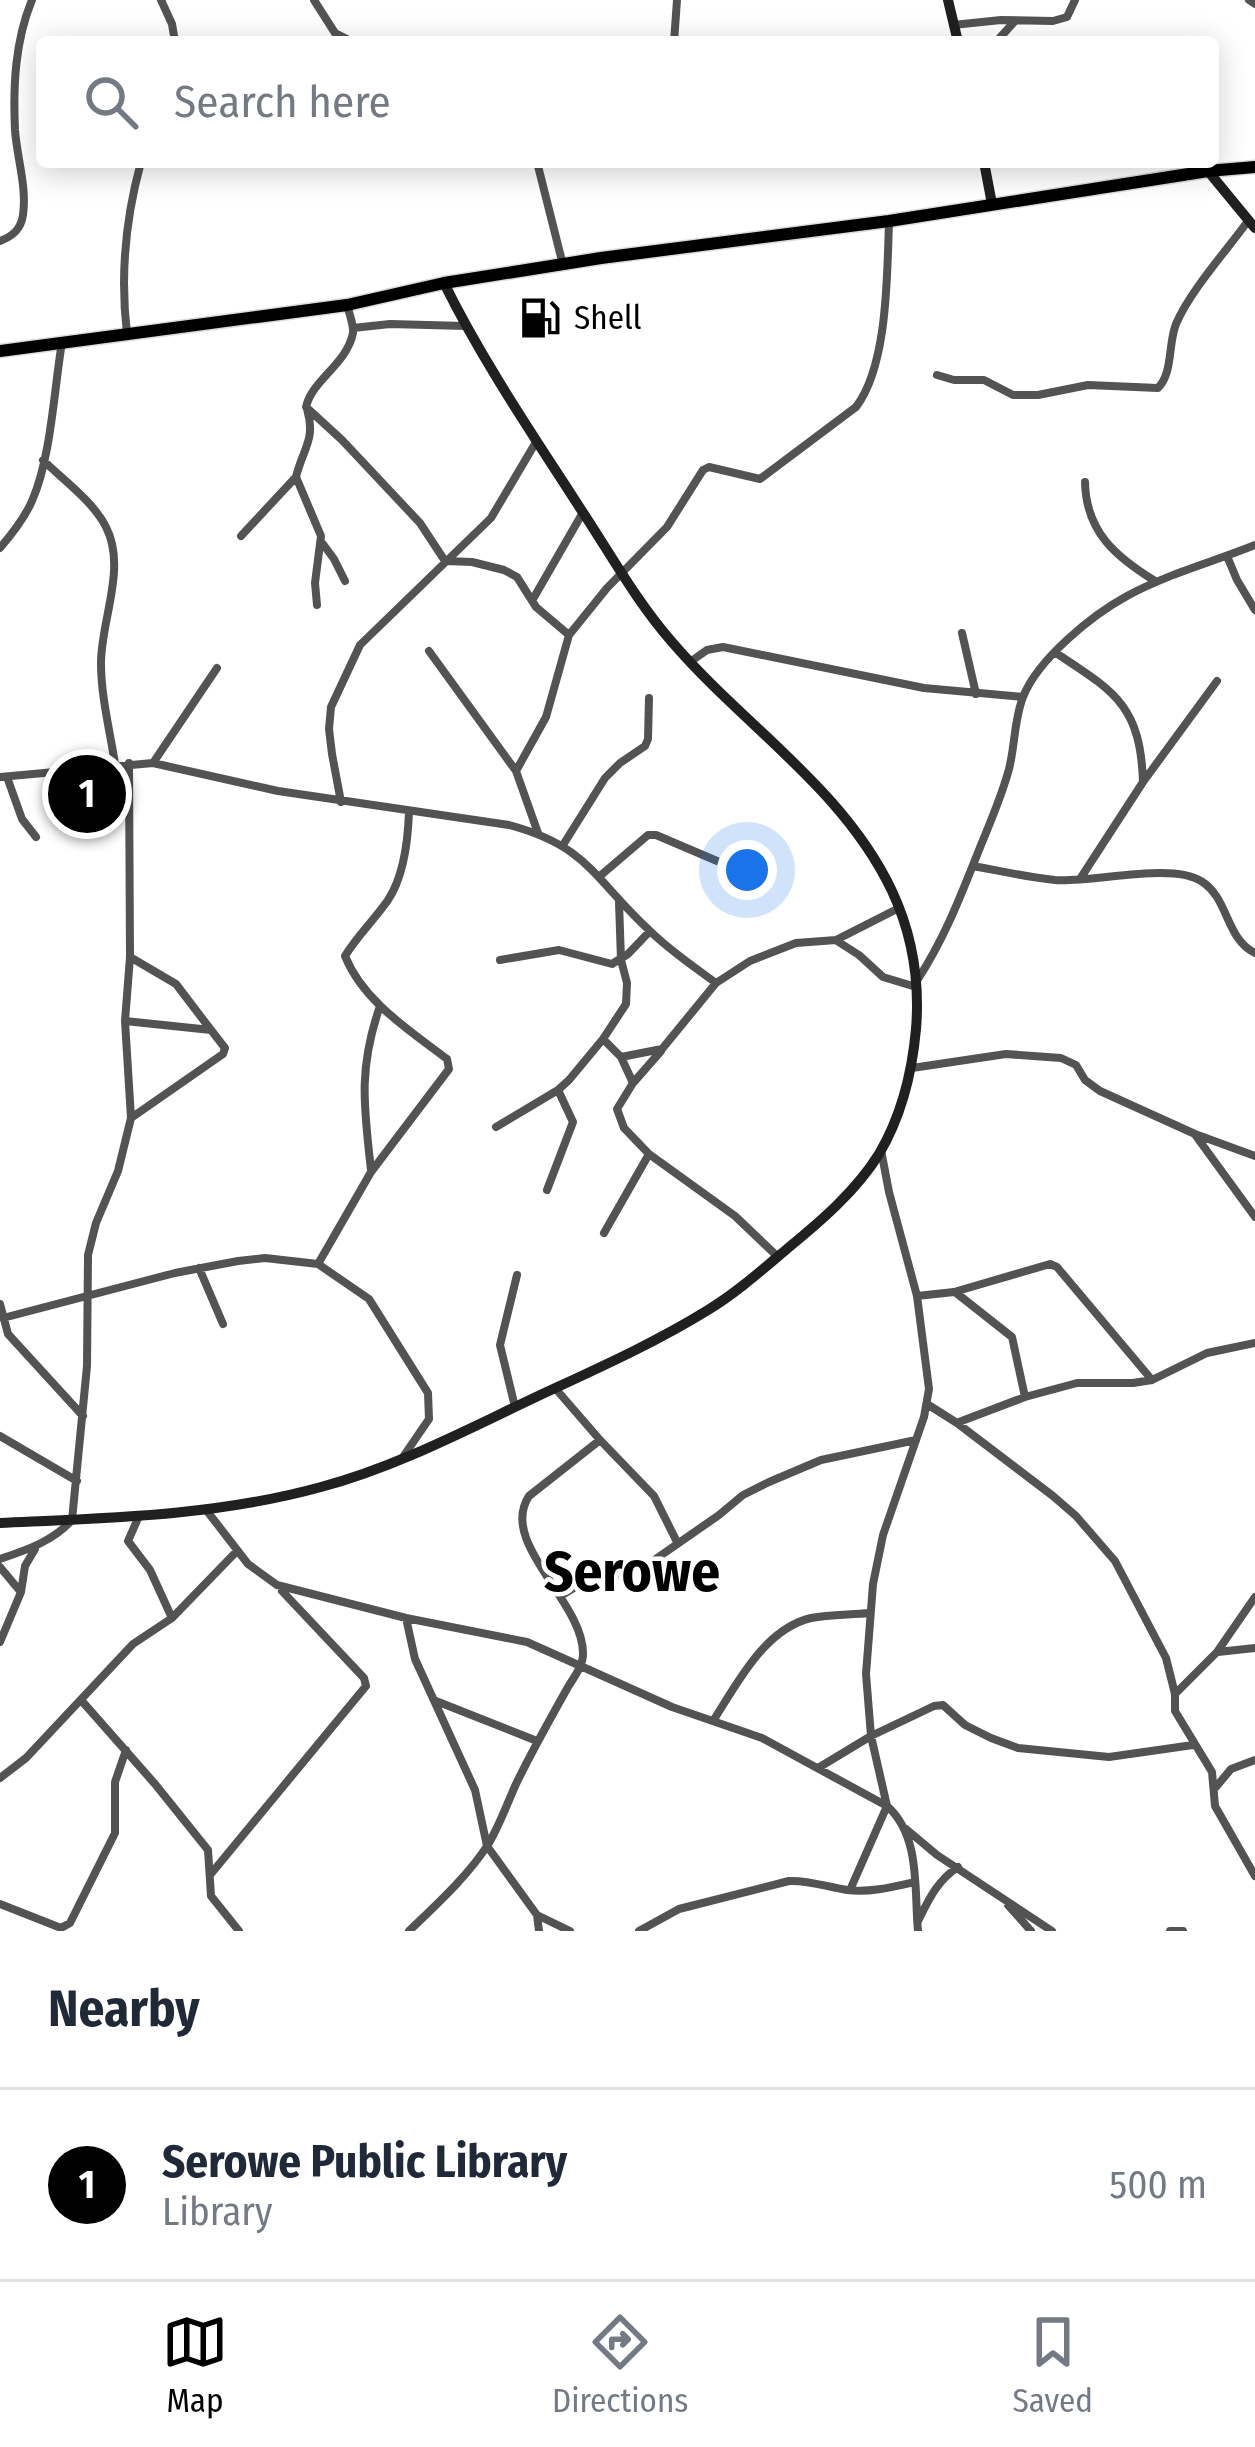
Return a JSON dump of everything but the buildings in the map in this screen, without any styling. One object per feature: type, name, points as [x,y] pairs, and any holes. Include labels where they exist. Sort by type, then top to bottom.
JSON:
[{"type":"main road","points":[[0,350],[347,304],[563,265],[1255,167]]},
{"type":"street","points":[[0,241],[20,228],[23,214],[16,61],[32,0]]},
{"type":"street","points":[[160,0],[174,36]]},
{"type":"street","points":[[314,0],[341,36]]},
{"type":"street","points":[[674,36],[677,0]]},
{"type":"street","points":[[947,0],[956,36]]},
{"type":"street","points":[[953,25],[1053,21],[1067,17],[1075,0]]},
{"type":"street","points":[[1002,36],[1016,20]]},
{"type":"street","points":[[127,334],[122,291],[124,238],[140,168]]},
{"type":"street","points":[[539,168],[563,265]]},
{"type":"street","points":[[985,168],[992,204]]},
{"type":"street","points":[[937,375],[985,380],[1013,395],[1088,385],[1158,388],[1164,382],[1176,325],[1251,224],[1208,171]]},
{"type":"street","points":[[516,770],[546,717],[569,635],[667,527],[703,470],[709,467],[760,479],[847,415],[864,397],[882,325],[889,221]]},
{"type":"street","points":[[0,1523],[206,1511],[325,1486],[401,1460],[705,1312],[836,1206],[881,1150],[901,1108],[912,1069],[918,983],[915,961],[899,908],[864,842],[830,800],[650,616],[536,442],[444,284]]},
{"type":"street","points":[[242,536],[296,477],[310,441],[309,396],[339,363],[353,328],[347,304]]},
{"type":"street","points":[[353,328],[465,326]]},
{"type":"street","points":[[0,548],[34,498],[62,340]]},
{"type":"street","points":[[306,407],[420,523],[445,561]]},
{"type":"street","points":[[341,802],[329,728],[333,701],[360,645],[491,518],[536,442]]},
{"type":"street","points":[[43,460],[101,519],[113,547],[101,662],[115,764]]},
{"type":"street","points":[[296,477],[322,542],[344,581]]},
{"type":"street","points":[[1085,482],[1086,500],[1109,548],[1156,582]]},
{"type":"street","points":[[532,601],[583,512]]},
{"type":"street","points":[[317,605],[315,574],[322,542]]},
{"type":"street","points":[[918,983],[946,933],[973,866],[1009,770],[1023,697],[1037,674],[1096,616],[1125,597],[1255,545]]},
{"type":"street","points":[[1227,556],[1255,610]]},
{"type":"street","points":[[445,561],[465,561],[517,577],[543,614],[569,635]]},
{"type":"street","points":[[962,633],[976,694]]},
{"type":"street","points":[[690,662],[707,650],[724,647],[925,688],[1023,697]]},
{"type":"street","points":[[429,651],[516,770],[538,833]]},
{"type":"street","points":[[1056,652],[1114,694],[1128,710],[1142,752],[1143,782]]},
{"type":"street","points":[[153,763],[217,668]]},
{"type":"street","points":[[1079,880],[1217,681]]},
{"type":"street","points":[[563,844],[605,778],[645,746],[649,698]]},
{"type":"street","points":[[36,837],[4,777],[153,763],[341,802],[509,825],[563,844],[582,858],[650,931],[716,982]]},
{"type":"street","points":[[21,1592],[0,1563],[57,1534],[72,1520],[83,1416],[90,1240],[118,1171],[131,1118],[124,1021],[130,957],[129,764]]},
{"type":"street","points":[[318,1264],[371,1172],[449,1070],[450,1064],[380,1006],[345,956],[396,885],[409,812]]},
{"type":"street","points":[[600,876],[648,835],[750,875]]},
{"type":"street","points":[[973,866],[1054,880],[1114,874],[1192,877],[1215,894],[1236,938],[1255,953]]},
{"type":"street","points":[[496,1127],[558,1090],[603,1039],[626,1004],[619,900]]},
{"type":"street","points":[[778,1257],[735,1216],[649,1154],[624,1128],[617,1113],[620,1104],[716,982],[770,952],[796,943],[836,940],[899,908]]},
{"type":"street","points":[[500,960],[550,950],[608,965],[621,960],[650,931]]},
{"type":"street","points":[[836,940],[883,977],[918,983]]},
{"type":"street","points":[[130,957],[176,984],[225,1048],[223,1054],[131,1118]]},
{"type":"street","points":[[371,1172],[363,1077],[380,1006]]},
{"type":"street","points":[[124,1021],[211,1030]]},
{"type":"street","points":[[603,1039],[621,1057],[633,1083]]},
{"type":"street","points":[[621,1057],[662,1049]]},
{"type":"street","points":[[912,1069],[1006,1054],[1061,1058],[1076,1064],[1091,1086],[1255,1156]]},
{"type":"street","points":[[548,1190],[573,1122],[558,1090]]},
{"type":"street","points":[[1195,1134],[1255,1217]]},
{"type":"street","points":[[850,1891],[887,1806],[871,1736],[866,1674],[869,1613],[883,1535],[927,1404],[928,1374],[916,1297],[881,1150]]},
{"type":"street","points":[[604,1233],[649,1154]]},
{"type":"street","points":[[3,1318],[199,1268],[265,1258],[318,1264],[369,1299],[428,1393],[429,1419],[401,1460]]},
{"type":"street","points":[[916,1297],[954,1292],[1044,1265],[1058,1267],[1152,1380]]},
{"type":"street","points":[[199,1268],[223,1324]]},
{"type":"street","points":[[515,1407],[500,1345],[517,1275]]},
{"type":"street","points":[[954,1292],[1012,1337],[1025,1397]]},
{"type":"street","points":[[0,1304],[4,1332],[83,1416]]},
{"type":"street","points":[[957,1423],[1076,1383],[1152,1380],[1207,1353],[1255,1343]]},
{"type":"street","points":[[555,1388],[653,1496],[677,1543]]},
{"type":"street","points":[[927,1404],[1054,1496],[1115,1561],[1166,1658],[1175,1711],[1212,1772],[1215,1806],[1255,1876]]},
{"type":"street","points":[[0,1436],[77,1481]]},
{"type":"street","points":[[409,1931],[488,1846],[537,1742],[581,1665],[579,1633],[562,1595],[532,1552],[523,1508],[530,1496],[600,1440]]},
{"type":"street","points":[[562,1595],[595,1575],[632,1575],[743,1495],[811,1463],[916,1440]]},
{"type":"street","points":[[206,1511],[237,1552],[277,1586],[364,1678],[366,1686],[210,1875]]},
{"type":"street","points":[[140,1516],[128,1541],[150,1570],[172,1618]]},
{"type":"street","points":[[0,1642],[36,1546]]},
{"type":"street","points":[[3,1773],[133,1644],[172,1618],[237,1552]]},
{"type":"street","points":[[277,1586],[527,1642],[672,1707],[761,1738],[887,1806],[937,1855],[1052,1931]]},
{"type":"street","points":[[1175,1694],[1217,1652],[1255,1597]]},
{"type":"street","points":[[713,1721],[759,1652],[790,1627],[812,1618],[869,1613]]},
{"type":"street","points":[[406,1618],[410,1644],[475,1790],[488,1846],[537,1915],[539,1931]]},
{"type":"street","points":[[1217,1652],[1255,1648]]},
{"type":"street","points":[[81,1700],[208,1850],[211,1896],[239,1931]]},
{"type":"street","points":[[435,1701],[537,1742]]},
{"type":"street","points":[[817,1768],[921,1711],[943,1705],[965,1725],[1018,1748],[1109,1757],[1194,1745]]},
{"type":"street","points":[[0,1904],[62,1928],[70,1924],[115,1833],[115,1782],[126,1750]]},
{"type":"street","points":[[1213,1794],[1232,1769],[1255,1760]]},
{"type":"street","points":[[906,1829],[917,1927]]},
{"type":"street","points":[[917,1927],[934,1890],[958,1868]]},
{"type":"street","points":[[639,1931],[680,1909],[776,1883],[804,1880],[850,1891],[915,1882]]},
{"type":"street","points":[[999,1895],[1031,1931]]},
{"type":"street","points":[[537,1915],[570,1931]]},
{"type":"street","points":[[1170,1931],[1183,1931]]},
{"type":"place","name":"Shell","points":[[540,318]]},
{"type":"place","name":"Serowe Public Library","points":[[87,794]]},
{"type":"district","name":"Serowe","points":[[632,1572]]}]
